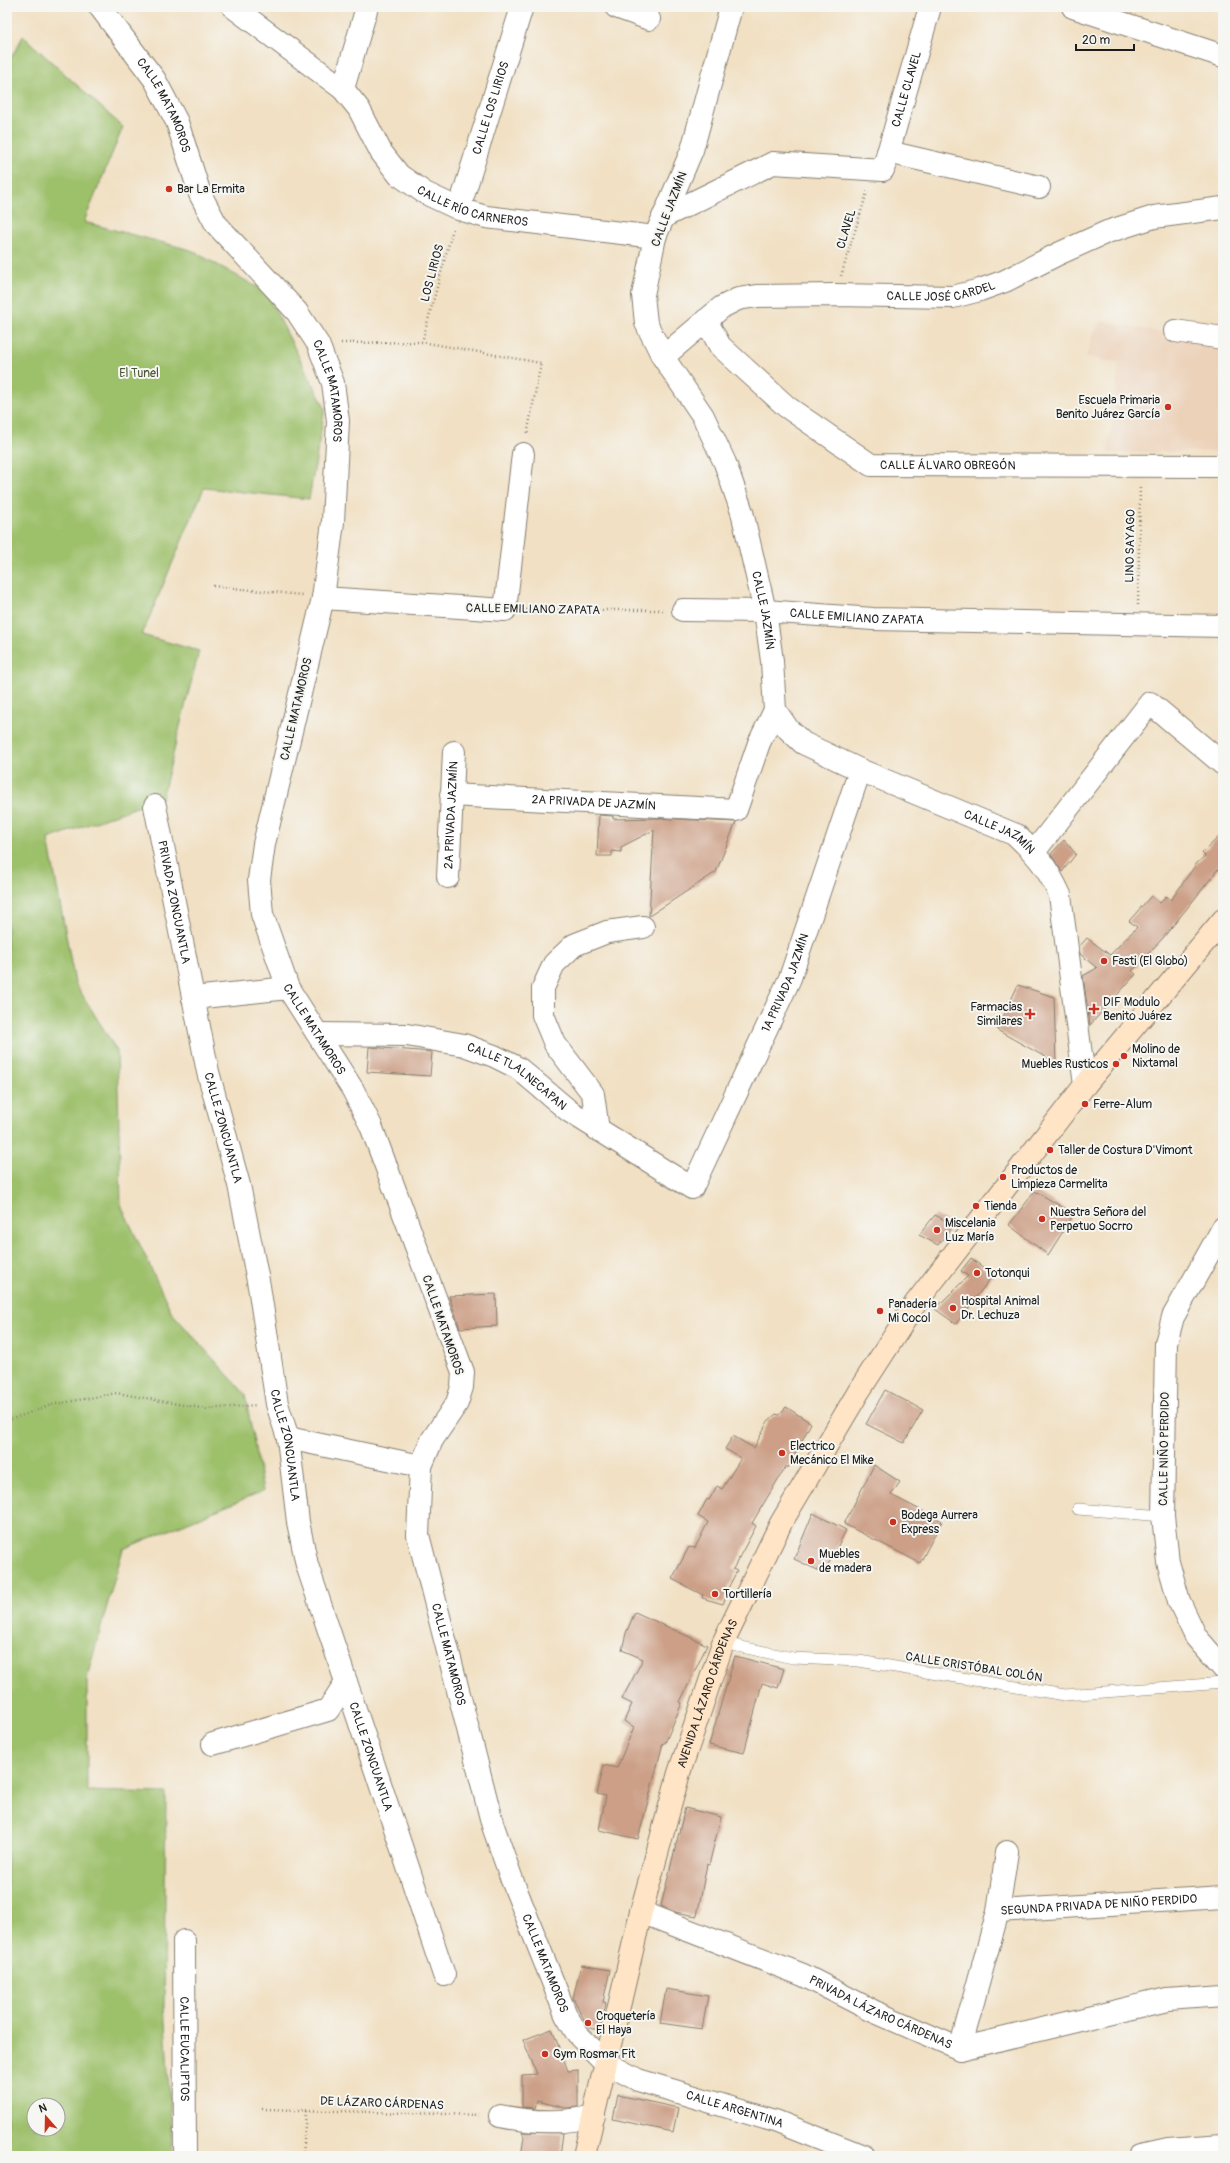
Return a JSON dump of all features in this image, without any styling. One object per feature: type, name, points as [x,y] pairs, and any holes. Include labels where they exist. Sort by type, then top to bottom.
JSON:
[{"type":"main road","name":"AVENIDA LÁZARO CÁRDENAS","points":[[584,2156],[641,1912],[679,1773],[723,1643],[781,1523],[859,1391],[915,1304],[1085,1085],[1223,920]]},
{"type":"street","name":"CALLE MATAMOROS","points":[[100,7],[155,80],[177,122],[200,194],[216,224],[297,312],[318,344],[333,383],[338,421],[333,522],[323,598],[264,844],[260,880],[262,914],[288,988],[353,1090],[371,1126],[462,1372],[462,1387],[457,1403],[432,1440],[421,1466],[418,1534],[493,1826],[512,1880],[566,2015],[578,2035],[606,2063]]},
{"type":"street","name":"CALLE RÍO CARNEROS","points":[[233,7],[343,89],[359,109],[381,152],[399,175],[425,193],[459,210],[486,217],[655,237]]},
{"type":"street","points":[[343,89],[367,7]]},
{"type":"street","name":"CALLE LOS LIRIOS","points":[[459,210],[522,7]]},
{"type":"street","points":[[616,7],[649,18]]},
{"type":"street","name":"CALLE JAZMÍN","points":[[731,7],[692,150],[655,237],[643,295],[646,322],[663,357],[703,416],[725,462],[742,512],[764,611],[772,661],[775,710],[788,729],[803,743],[860,770],[1016,835],[1034,852],[1048,869],[1060,895],[1085,1085]]},
{"type":"street","name":"CALLE CLAVEL","points":[[882,164],[930,7]]},
{"type":"street","points":[[1073,7],[1223,56]]},
{"type":"street","points":[[663,217],[773,163],[882,164],[1038,187]]},
{"type":"street","name":"CALLE JOSÉ CARDEL","points":[[663,357],[722,306],[738,299],[757,296],[835,295],[952,297],[980,290],[1005,281],[1058,254],[1107,232],[1154,217],[1223,208]]},
{"type":"street","name":"CALLE ÁLVARO OBREGÓN","points":[[706,320],[720,346],[787,407],[871,465],[1141,467],[1223,466]]},
{"type":"street","points":[[1175,331],[1223,338]]},
{"type":"street","points":[[505,610],[523,454]]},
{"type":"street","name":"CALLE EMILIANO ZAPATA","points":[[323,598],[505,610]]},
{"type":"street","name":"CALLE EMILIANO ZAPATA","points":[[683,610],[764,611],[873,619],[1223,626]]},
{"type":"street","points":[[1034,852],[1150,703],[1223,764]]},
{"type":"street","name":"2A PRIVADA DE JAZMÍN","points":[[451,795],[736,810],[759,743],[775,710]]},
{"type":"street","name":"2A PRIVADA JAZMÍN","points":[[448,878],[454,752]]},
{"type":"street","name":"1A PRIVADA JAZMÍN","points":[[692,1188],[790,978],[860,770]]},
{"type":"street","name":"PRIVADA ZONCUANTLA","points":[[155,806],[193,998]]},
{"type":"street","points":[[598,1130],[593,1094],[555,1044],[543,1015],[544,988],[554,964],[574,945],[607,932],[643,927]]},
{"type":"street","points":[[193,998],[288,988]]},
{"type":"street","name":"CALLE ZONCUANTLA","points":[[193,998],[208,1072],[239,1185],[259,1286],[277,1404],[288,1438],[298,1522],[307,1565],[444,1975]]},
{"type":"street","name":"CALLE TLALNECAPAN","points":[[318,1034],[407,1036],[464,1045],[494,1056],[518,1068],[569,1111],[692,1188]]},
{"type":"street","name":"CALLE NIÑO PERDIDO","points":[[1223,1228],[1173,1317],[1166,1342],[1163,1516],[1168,1562],[1179,1601],[1196,1637],[1223,1668]]},
{"type":"street","points":[[288,1438],[421,1466]]},
{"type":"street","points":[[213,1744],[328,1710],[346,1682]]},
{"type":"street","points":[[998,1911],[1007,1852]]},
{"type":"street","name":"SEGUNDA PRIVADA DE NIÑO PERDIDO","points":[[960,2049],[998,1911],[1223,1897]]},
{"type":"street","name":"PRIVADA LÁZARO CÁRDENAS","points":[[641,1912],[803,1975],[873,2011],[960,2049],[1167,1999],[1223,1995]]},
{"type":"street","name":"CALLE EUCALIPTOS","points":[[184,1941],[186,2156]]},
{"type":"street","name":"CALLE ARGENTINA","points":[[606,2063],[638,2080],[775,2120],[863,2156]]},
{"type":"street","points":[[500,2116],[522,2120],[578,2120],[594,2116]]},
{"type":"street","points":[[1142,2156],[1169,2150],[1223,2146]]},
{"type":"lane","points":[[1078,1509],[1163,1516]]},
{"type":"lane","name":"CALLE CRISTÓBAL COLÓN","points":[[723,1643],[793,1658],[859,1661],[1066,1695],[1223,1683]]},
{"type":"path","name":"CLAVEL","points":[[835,295],[882,164]]},
{"type":"path","name":"LOS LIRIOS","points":[[422,342],[459,210]]},
{"type":"path","points":[[318,344],[422,342],[540,364],[523,454]]},
{"type":"path","name":"LINO SAYAGO","points":[[1137,625],[1141,467]]},
{"type":"path","points":[[213,586],[323,598]]},
{"type":"path","name":"CALLE EMILIANO ZAPATA","points":[[505,610],[683,610]]},
{"type":"path","points":[[7,1421],[51,1405],[117,1392],[206,1409],[277,1404]]},
{"type":"path","name":"DE LÁZARO CÁRDENAS","points":[[262,2110],[500,2116]]},
{"type":"path","points":[[303,2156],[306,2110]]},
{"type":"shaded area","name":"Escuela Primaria Benito Juárez García","points":[[1103,321],[1223,344],[1223,451],[1108,453],[1119,363],[1086,357],[1094,330]]},
{"type":"green space","name":"El Tunel","points":[[23,36],[123,127],[84,222],[191,250],[266,292],[325,408],[309,499],[204,488],[142,635],[199,651],[162,798],[48,839],[75,983],[117,1051],[121,1205],[172,1313],[245,1394],[263,1491],[123,1549],[87,1677],[87,1791],[166,1793],[164,2005],[173,2156],[7,2156],[7,65]]},
{"type":"building","points":[[599,815],[613,816],[613,819],[655,818],[736,822],[716,872],[649,916],[654,830],[621,847],[621,852],[612,851],[612,856],[597,856]]},
{"type":"building","points":[[1223,833],[1223,874],[1218,869],[1163,938],[1132,971],[1136,974],[1090,1025],[1083,976],[1097,968],[1080,954],[1079,947],[1087,938],[1110,955],[1137,927],[1129,921],[1151,896],[1160,903],[1166,896],[1171,900],[1197,863],[1205,856],[1202,853]]},
{"type":"building","points":[[1064,840],[1076,854],[1062,872],[1051,854]]},
{"type":"building","name":"Farmacias Similares","points":[[1018,985],[1054,997],[1056,1063],[997,1030]]},
{"type":"building","points":[[369,1047],[432,1052],[430,1076],[367,1072]]},
{"type":"building","name":"Nuestra Señora del Perpetuo Socrro","points":[[1035,1191],[1074,1214],[1048,1255],[1009,1225]]},
{"type":"building","name":"Miscelania Luz María","points":[[935,1215],[954,1225],[938,1245],[919,1235]]},
{"type":"building","points":[[971,1258],[993,1275],[956,1324],[935,1309],[968,1276],[961,1271]]},
{"type":"building","points":[[496,1294],[497,1326],[460,1328],[449,1296]]},
{"type":"building","points":[[885,1390],[923,1410],[904,1443],[866,1424]]},
{"type":"building","points":[[786,1407],[811,1423],[788,1468],[786,1466],[752,1523],[756,1526],[733,1569],[737,1571],[727,1590],[729,1591],[723,1604],[702,1598],[703,1595],[672,1579],[689,1547],[695,1548],[708,1522],[698,1516],[707,1499],[709,1500],[717,1486],[722,1489],[741,1458],[725,1449],[733,1436],[754,1448],[768,1421],[776,1414],[779,1415]]},
{"type":"building","name":"Bodega Aurrera Express","points":[[874,1465],[900,1482],[891,1495],[942,1521],[920,1563],[844,1524]]},
{"type":"building","points":[[813,1513],[846,1530],[824,1573],[794,1559]]},
{"type":"building","points":[[635,1612],[707,1645],[680,1702],[682,1703],[665,1743],[663,1743],[638,1839],[599,1830],[606,1796],[597,1794],[604,1765],[617,1768],[634,1727],[624,1721],[632,1704],[622,1699],[643,1659],[622,1650],[626,1633]]},
{"type":"building","points":[[735,1656],[784,1669],[778,1688],[762,1683],[744,1753],[709,1745]]},
{"type":"building","points":[[685,1808],[721,1817],[709,1865],[707,1864],[697,1916],[675,1912],[661,1906]]},
{"type":"building","points":[[581,1965],[610,1970],[603,2002],[606,2003],[600,2031],[588,2027],[573,1998]]},
{"type":"building","points":[[666,1989],[708,1996],[702,2029],[660,2023]]},
{"type":"building","points":[[552,2029],[568,2071],[578,2070],[578,2107],[566,2108],[537,2101],[535,2108],[522,2107],[522,2075],[537,2074],[523,2040]]},
{"type":"building","points":[[618,2095],[678,2108],[673,2132],[613,2119]]},
{"type":"building","points":[[522,2132],[563,2133],[560,2156],[521,2156],[524,2137]]},
{"type":"place","name":"Bar La Ermita","points":[[169,189]]},
{"type":"place","name":"Escuela Primaria Benito Juárez García","points":[[1168,407]]},
{"type":"place","name":"Fasti (El Globo)","points":[[1104,961]]},
{"type":"place","name":"DIF Modulo Benito Juárez","points":[[1094,1009]]},
{"type":"place","name":"Farmacias Similares","points":[[1030,1014]]},
{"type":"place","name":"Molino de Nixtamal","points":[[1124,1056]]},
{"type":"place","name":"Muebles Rusticos","points":[[1116,1064]]},
{"type":"place","name":"Ferre-Alum","points":[[1085,1104]]},
{"type":"place","name":"Taller de Costura D'Vimont","points":[[1050,1150]]},
{"type":"place","name":"Productos de Limpieza Carmelita","points":[[1003,1177]]},
{"type":"place","name":"Tienda","points":[[976,1206]]},
{"type":"place","name":"Nuestra Señora del Perpetuo Socrro","points":[[1042,1219]]},
{"type":"place","name":"Miscelania Luz María","points":[[937,1230]]},
{"type":"place","name":"Totonqui","points":[[977,1273]]},
{"type":"place","name":"Hospital Animal Dr. Lechuza","points":[[953,1308]]},
{"type":"place","name":"Panadería Mi Cocol","points":[[880,1311]]},
{"type":"place","name":"Electrico Mecánico El Mike","points":[[782,1453]]},
{"type":"place","name":"Bodega Aurrera Express","points":[[893,1522]]},
{"type":"place","name":"Muebles de madera","points":[[811,1561]]},
{"type":"place","name":"Tortillería","points":[[715,1594]]},
{"type":"place","name":"Croquetería El Haya","points":[[588,2023]]},
{"type":"place","name":"Gym Rosmar Fit","points":[[545,2054]]}]
